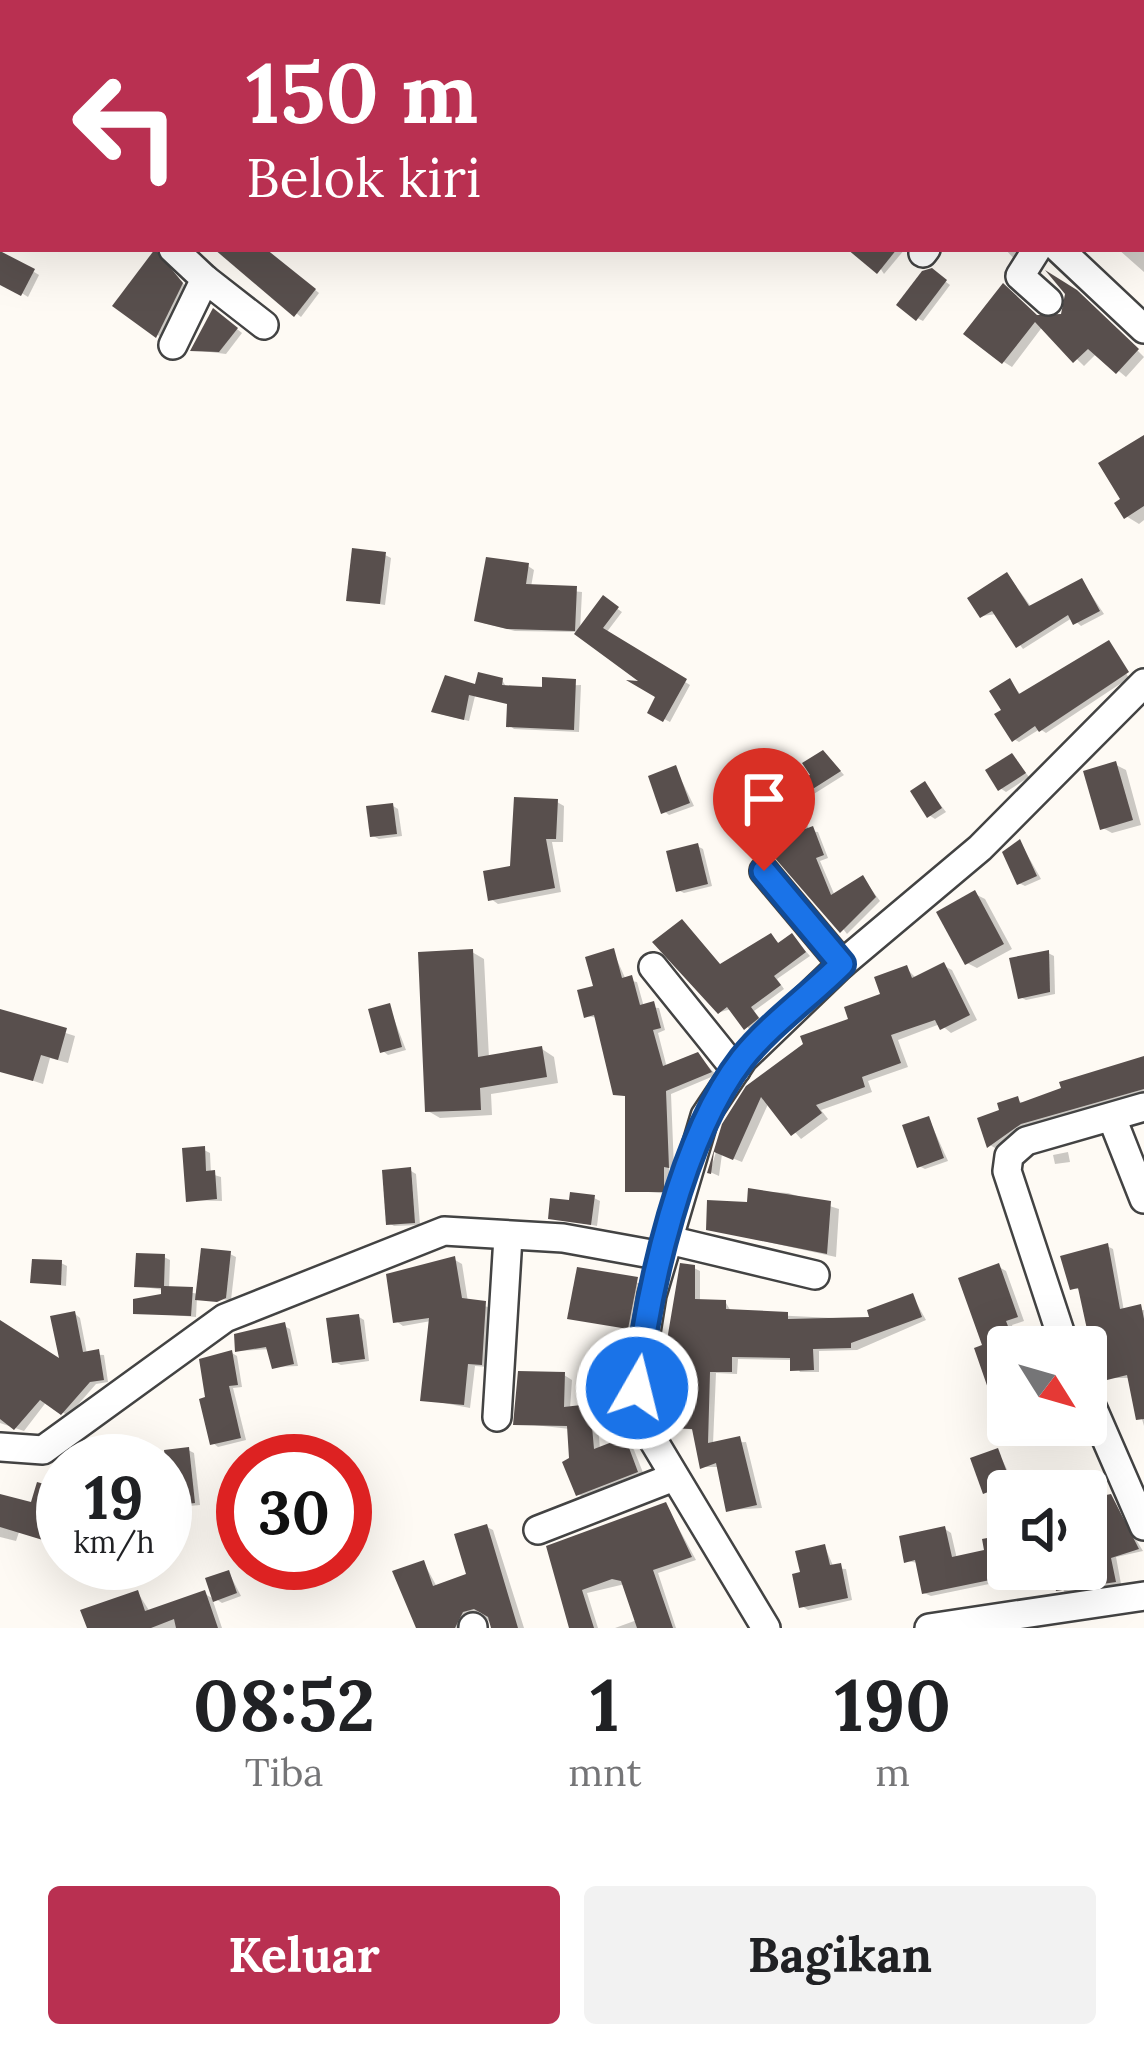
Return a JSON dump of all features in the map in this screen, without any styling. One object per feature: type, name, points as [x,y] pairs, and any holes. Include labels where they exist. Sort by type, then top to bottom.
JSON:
[{"type":"street","points":[[176,252],[264,325]]},
{"type":"street","points":[[1035,252],[1020,276],[1048,301]]},
{"type":"street","points":[[1062,252],[1144,329]]},
{"type":"street","points":[[173,346],[205,279]]},
{"type":"street","points":[[766,1628],[647,1430],[637,1388],[665,1248],[705,1116],[736,1070],[842,964],[980,848],[1144,683]]},
{"type":"street","points":[[764,871],[842,964]]},
{"type":"street","points":[[653,968],[736,1070]]},
{"type":"street","points":[[1058,1326],[1007,1171],[1009,1156],[1026,1141],[1144,1107]]},
{"type":"street","points":[[1112,1118],[1144,1199]]},
{"type":"street","points":[[0,1447],[43,1450],[60,1442],[197,1337],[260,1299],[444,1231],[665,1248],[815,1275]]},
{"type":"street","points":[[497,1417],[508,1237]]},
{"type":"street","points":[[1107,1441],[1144,1526]]},
{"type":"street","points":[[538,1530],[674,1477]]},
{"type":"street","points":[[929,1628],[1144,1596]]},
{"type":"building","points":[[0,252],[35,269],[21,296],[0,285]]},
{"type":"building","points":[[153,252],[183,283],[156,338],[112,306]]},
{"type":"building","points":[[218,252],[270,252],[316,289],[294,317]]},
{"type":"building","points":[[851,252],[895,252],[877,274]]},
{"type":"building","points":[[932,268],[947,280],[916,321],[896,305],[922,271]]},
{"type":"building","points":[[1045,270],[1077,290],[1139,349],[1116,374],[1088,349],[1073,363],[1035,322],[1002,364],[963,334],[1003,283],[1037,315],[1061,314],[1065,294]]},
{"type":"building","points":[[213,308],[238,328],[219,352],[190,351]]},
{"type":"building","points":[[1144,435],[1144,506],[1124,519],[1114,503],[1120,499],[1098,463]]},
{"type":"building","points":[[352,548],[386,552],[380,604],[346,601]]},
{"type":"building","points":[[486,557],[529,563],[526,584],[577,586],[575,631],[507,629],[474,621]]},
{"type":"building","points":[[1007,572],[1029,606],[1082,578],[1100,611],[1073,625],[1068,615],[1016,648],[992,611],[980,618],[967,598]]},
{"type":"building","points":[[603,595],[619,607],[603,628],[687,679],[663,722],[647,713],[655,697],[626,680],[638,681],[574,634]]},
{"type":"building","points":[[1109,640],[1129,672],[1039,732],[1035,726],[1012,742],[994,714],[1001,710],[989,691],[1010,678],[1019,694]]},
{"type":"building","points":[[478,672],[503,678],[502,685],[542,687],[542,677],[576,679],[574,730],[506,727],[507,704],[469,695],[464,720],[431,712],[445,675],[475,684]]},
{"type":"building","points":[[823,750],[841,771],[797,799],[805,829],[813,826],[824,855],[816,858],[831,895],[863,875],[876,897],[840,933],[774,857],[759,820],[730,829],[719,792],[745,784],[748,793],[810,775],[802,763]]},
{"type":"building","points":[[1012,753],[1026,773],[998,791],[985,770]]},
{"type":"building","points":[[1116,761],[1133,820],[1100,830],[1083,771]]},
{"type":"building","points":[[676,765],[690,803],[661,814],[648,776]]},
{"type":"building","points":[[925,781],[942,808],[927,818],[910,791]]},
{"type":"building","points":[[514,797],[558,799],[556,839],[546,839],[555,888],[488,901],[483,871],[510,866]]},
{"type":"building","points":[[393,803],[397,834],[370,837],[366,806]]},
{"type":"building","points":[[1020,839],[1037,876],[1017,885],[1002,852]]},
{"type":"building","points":[[698,843],[708,884],[676,892],[666,851]]},
{"type":"building","points":[[975,890],[1004,944],[965,965],[936,912]]},
{"type":"building","points":[[682,919],[720,964],[771,933],[778,943],[792,933],[806,952],[774,976],[781,985],[751,1007],[759,1018],[744,1030],[727,1007],[718,1014],[652,942]]},
{"type":"building","points":[[614,948],[622,978],[632,975],[640,1005],[654,1001],[661,1028],[653,1030],[663,1066],[698,1052],[712,1072],[666,1091],[669,1168],[664,1167],[664,1192],[625,1192],[625,1096],[613,1095],[594,1015],[584,1018],[577,990],[593,986],[585,957]]},
{"type":"building","points":[[473,949],[478,1057],[542,1046],[547,1077],[480,1088],[481,1110],[425,1112],[418,952]]},
{"type":"building","points":[[1049,950],[1050,992],[1018,999],[1009,958]]},
{"type":"building","points":[[944,962],[970,1015],[940,1030],[935,1020],[891,1035],[901,1063],[862,1077],[865,1087],[816,1105],[822,1113],[791,1136],[761,1097],[733,1160],[714,1152],[711,1174],[707,1173],[722,1124],[746,1086],[803,1044],[800,1036],[848,1019],[844,1007],[880,994],[874,977],[907,965],[912,978]]},
{"type":"building","points":[[390,1003],[402,1047],[380,1053],[368,1009]]},
{"type":"building","points":[[0,1009],[67,1028],[58,1060],[41,1055],[33,1081],[0,1072]]},
{"type":"building","points":[[1144,1056],[1144,1089],[1021,1124],[987,1148],[977,1118],[999,1110],[997,1103],[1018,1096],[1020,1103],[1061,1088],[1059,1082]]},
{"type":"building","points":[[929,1116],[944,1158],[917,1168],[902,1125]]},
{"type":"building","points":[[205,1146],[206,1171],[215,1170],[217,1199],[186,1202],[182,1148]]},
{"type":"building","points":[[411,1167],[415,1223],[386,1225],[382,1170]]},
{"type":"building","points":[[748,1188],[831,1201],[827,1254],[706,1230],[707,1200],[747,1202]]},
{"type":"building","points":[[570,1192],[595,1195],[591,1225],[548,1219],[550,1198],[569,1200]]},
{"type":"building","points":[[1108,1243],[1120,1309],[1141,1304],[1144,1419],[1136,1420],[1127,1375],[1107,1380],[1107,1326],[1086,1326],[1078,1288],[1070,1290],[1060,1256]]},
{"type":"building","points":[[201,1248],[231,1251],[226,1298],[217,1302],[195,1300]]},
{"type":"building","points":[[136,1253],[165,1254],[164,1286],[193,1287],[191,1316],[133,1314],[133,1299],[161,1294],[161,1288],[134,1287]]},
{"type":"building","points":[[455,1256],[462,1298],[486,1301],[482,1365],[468,1364],[464,1405],[420,1401],[429,1318],[393,1323],[386,1274]]},
{"type":"building","points":[[32,1259],[62,1260],[61,1285],[30,1283]]},
{"type":"building","points":[[680,1263],[695,1265],[695,1299],[726,1300],[726,1309],[788,1312],[788,1319],[869,1317],[867,1310],[913,1293],[922,1317],[851,1343],[851,1348],[813,1349],[814,1370],[790,1371],[790,1358],[732,1357],[732,1372],[710,1372],[708,1443],[740,1436],[757,1505],[726,1512],[716,1463],[700,1469],[692,1429],[667,1428],[664,1423],[664,1358]]},
{"type":"building","points":[[999,1263],[1018,1317],[1006,1321],[1008,1326],[987,1326],[987,1385],[974,1348],[982,1345],[958,1278]]},
{"type":"building","points":[[577,1267],[638,1277],[628,1329],[567,1319]]},
{"type":"building","points":[[75,1311],[83,1352],[99,1349],[104,1380],[90,1382],[61,1415],[40,1400],[14,1430],[0,1419],[0,1320],[59,1358],[50,1316]]},
{"type":"building","points":[[359,1314],[365,1359],[332,1363],[326,1318]]},
{"type":"building","points":[[285,1322],[294,1364],[272,1369],[266,1347],[235,1352],[234,1334]]},
{"type":"building","points":[[232,1350],[238,1385],[229,1386],[240,1434],[216,1434],[216,1444],[210,1445],[199,1399],[205,1397],[199,1359]]},
{"type":"building","points":[[518,1371],[565,1372],[564,1407],[590,1404],[594,1449],[625,1437],[638,1472],[576,1496],[562,1462],[569,1458],[567,1426],[513,1425]]},
{"type":"building","points":[[998,1448],[1006,1470],[987,1470],[987,1492],[983,1494],[970,1458]]},
{"type":"building","points":[[36,1485],[36,1538],[0,1527],[0,1494],[31,1502]]},
{"type":"building","points":[[1111,1494],[1139,1549],[1111,1558],[1116,1582],[1107,1583],[1107,1495]]},
{"type":"building","points":[[666,1502],[692,1557],[653,1570],[673,1628],[637,1628],[621,1581],[612,1579],[582,1590],[594,1628],[569,1628],[546,1546]]},
{"type":"building","points":[[487,1524],[518,1628],[491,1628],[488,1617],[474,1609],[463,1612],[455,1628],[416,1628],[392,1571],[424,1560],[433,1586],[466,1574],[454,1534]]},
{"type":"building","points":[[945,1526],[952,1557],[984,1550],[982,1539],[987,1538],[987,1581],[922,1594],[915,1560],[904,1563],[899,1536]]},
{"type":"building","points":[[825,1544],[830,1565],[841,1563],[848,1598],[799,1608],[792,1574],[800,1572],[795,1551]]},
{"type":"building","points":[[216,1574],[216,1590],[237,1593],[213,1602],[205,1578]]},
{"type":"building","points":[[138,1590],[145,1611],[205,1590],[218,1628],[176,1628],[174,1619],[151,1628],[87,1628],[80,1610]]},
{"type":"route","points":[[637,1388],[652,1295],[705,1116],[742,1059],[842,964],[764,871]]}]
